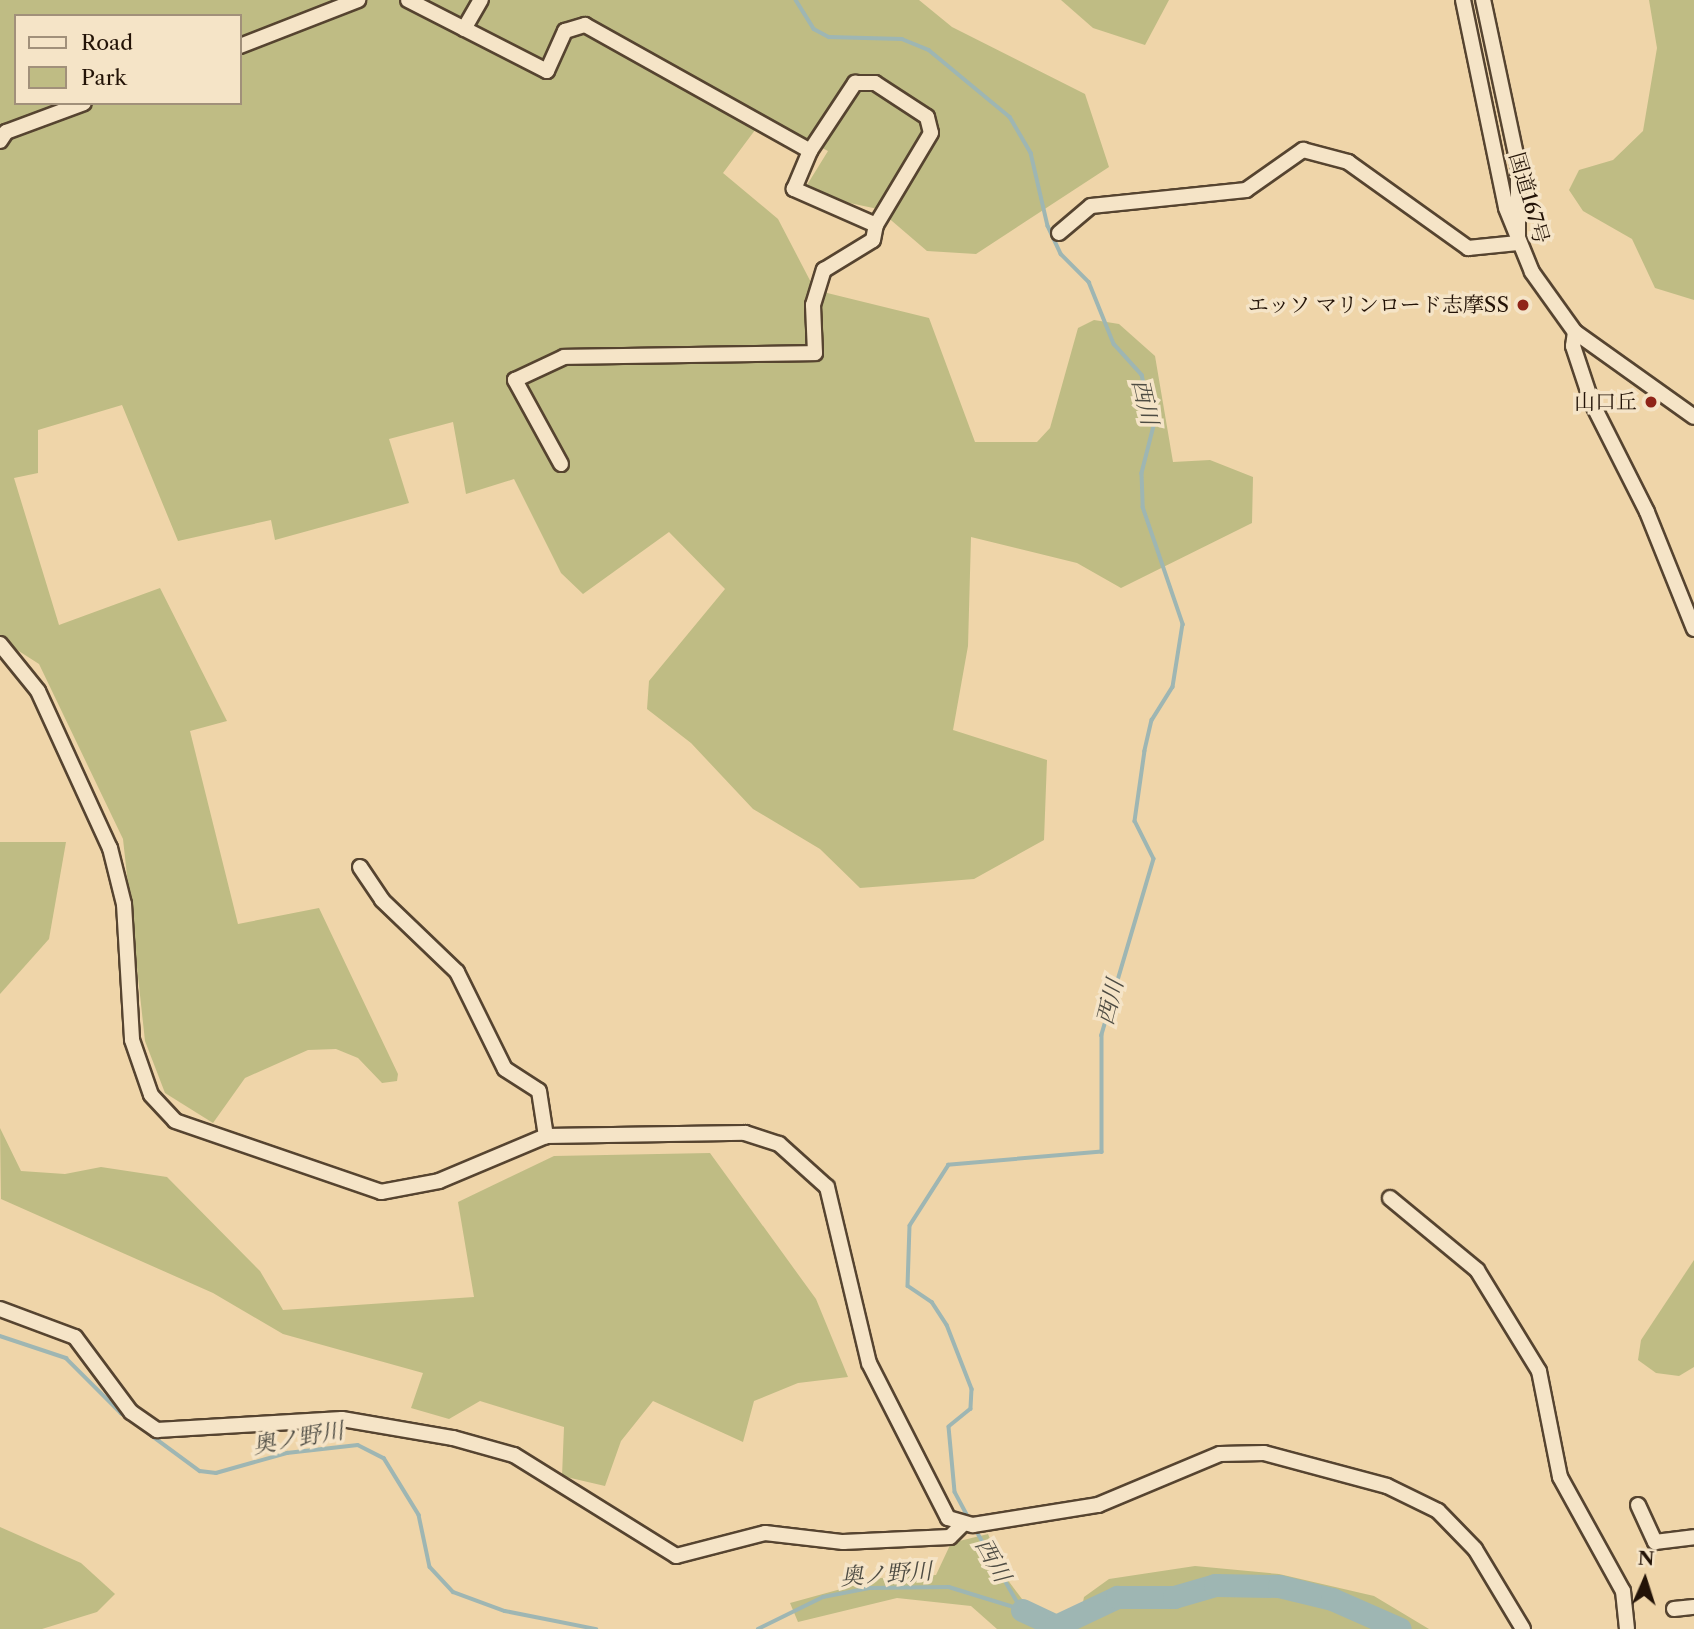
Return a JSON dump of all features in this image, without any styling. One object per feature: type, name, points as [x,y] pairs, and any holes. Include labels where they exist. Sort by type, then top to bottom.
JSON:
[{"type":"street","points":[[242,45],[334,5],[358,0]]},
{"type":"street","points":[[408,0],[547,71],[565,32],[585,25],[810,150]]},
{"type":"street","points":[[464,29],[481,0]]},
{"type":"street","name":"国道167号","points":[[1464,0],[1518,243],[1551,303],[1575,332],[1694,417]]},
{"type":"street","points":[[1059,233],[1091,206],[1246,190],[1303,150],[1348,162],[1468,248],[1518,243],[1518,164],[1483,0]]},
{"type":"street","points":[[561,464],[515,380],[564,357],[815,353],[813,305],[824,270],[873,240],[876,225],[931,133],[927,117],[875,83],[855,83],[810,150],[794,189],[876,225]]},
{"type":"street","points":[[0,141],[6,132],[79,105]]},
{"type":"street","points":[[1575,332],[1573,346],[1592,403],[1647,512],[1694,629]]},
{"type":"street","points":[[0,643],[37,691],[110,848],[124,904],[132,1040],[151,1095],[165,1112],[208,1137],[381,1192],[439,1181],[546,1136],[745,1133],[779,1144],[816,1172],[836,1210],[852,1305],[869,1363],[932,1494],[948,1518],[962,1525],[1108,1502],[1220,1454],[1264,1453],[1387,1486],[1438,1511],[1475,1549],[1523,1629]]},
{"type":"street","points":[[360,867],[382,900],[457,972],[505,1069],[539,1091],[546,1136]]},
{"type":"street","points":[[1390,1198],[1477,1270],[1539,1371],[1560,1477],[1623,1591],[1628,1629]]},
{"type":"street","points":[[0,1309],[75,1336],[131,1412],[157,1430],[342,1419],[453,1438],[514,1455],[676,1556],[765,1533],[842,1542],[950,1537],[962,1525]]},
{"type":"street","points":[[1638,1505],[1655,1542],[1694,1537]]},
{"type":"street","points":[[1674,1609],[1694,1607]]},
{"type":"green space","points":[[0,0],[919,0],[952,27],[1085,94],[1109,167],[976,254],[927,251],[878,209],[802,193],[828,151],[764,118],[723,173],[778,219],[815,290],[929,318],[975,442],[1037,442],[1050,428],[1078,328],[1094,320],[1119,324],[1155,356],[1173,462],[1210,460],[1253,477],[1252,523],[1121,588],[1077,563],[971,537],[968,646],[953,730],[1047,760],[1044,840],[974,879],[860,888],[820,849],[753,809],[691,743],[647,709],[649,681],[725,589],[669,532],[583,594],[561,573],[514,479],[466,494],[453,422],[389,439],[409,503],[275,540],[271,520],[178,541],[122,405],[38,430],[38,473],[14,478],[59,625],[160,588],[227,721],[190,731],[238,924],[319,908],[398,1074],[397,1081],[382,1083],[358,1058],[336,1049],[308,1050],[245,1078],[213,1123],[165,1093],[145,1041],[123,839],[39,664],[0,639]]},
{"type":"green space","points":[[1061,0],[1169,0],[1145,45],[1093,28]]},
{"type":"green space","points":[[1649,0],[1694,0],[1694,300],[1655,288],[1632,239],[1583,211],[1569,190],[1579,170],[1613,160],[1643,131],[1657,48]]},
{"type":"green space","points":[[0,842],[66,842],[49,939],[0,994]]},
{"type":"green space","points":[[0,1128],[21,1171],[65,1174],[101,1167],[167,1177],[260,1271],[283,1310],[474,1297],[458,1202],[554,1156],[710,1153],[816,1299],[848,1377],[798,1383],[754,1401],[743,1442],[653,1401],[621,1441],[605,1486],[562,1476],[564,1427],[480,1401],[449,1419],[411,1408],[423,1373],[283,1334],[213,1293],[1,1199]]},
{"type":"green space","points":[[1694,1260],[1694,1367],[1679,1376],[1656,1373],[1638,1360],[1641,1340]]},
{"type":"green space","points":[[0,1527],[81,1563],[115,1594],[97,1612],[42,1629],[0,1629]]},
{"type":"green space","points":[[988,1534],[1007,1579],[1034,1615],[1060,1622],[1081,1612],[1084,1597],[1109,1579],[1195,1566],[1279,1574],[1374,1596],[1429,1629],[997,1629],[971,1606],[897,1598],[798,1622],[790,1603],[881,1578],[936,1575],[951,1543]]},
{"type":"waterway","name":"西川","points":[[796,0],[814,29],[829,37],[902,39],[929,50],[1010,117],[1031,153],[1048,226],[1061,254],[1089,282],[1114,344],[1142,375],[1154,426],[1142,473],[1143,507],[1183,624],[1173,687],[1152,720],[1145,751],[1135,821],[1154,859],[1102,1035],[1102,1152],[949,1165],[910,1226],[908,1286],[932,1302],[947,1325],[972,1389],[971,1409],[949,1427],[955,1492],[970,1520]]},
{"type":"waterway","name":"奥ノ野川","points":[[0,1336],[66,1358],[121,1413],[200,1471],[216,1473],[287,1453],[358,1445],[384,1458],[419,1515],[430,1567],[453,1592],[505,1611],[596,1629]]},
{"type":"waterway","name":"西川","points":[[976,1530],[1022,1610]]},
{"type":"waterway","name":"西川","points":[[1022,1610],[1056,1626],[1117,1597],[1174,1597],[1215,1585],[1279,1586],[1332,1599],[1400,1629]]},
{"type":"waterway","name":"奥ノ野川","points":[[758,1629],[823,1597],[870,1588],[949,1587],[1020,1609]]},
{"type":"place","name":"エッソ マリンロード志摩SS","points":[[1523,305]]},
{"type":"place","name":"山口丘","points":[[1651,402]]}]
